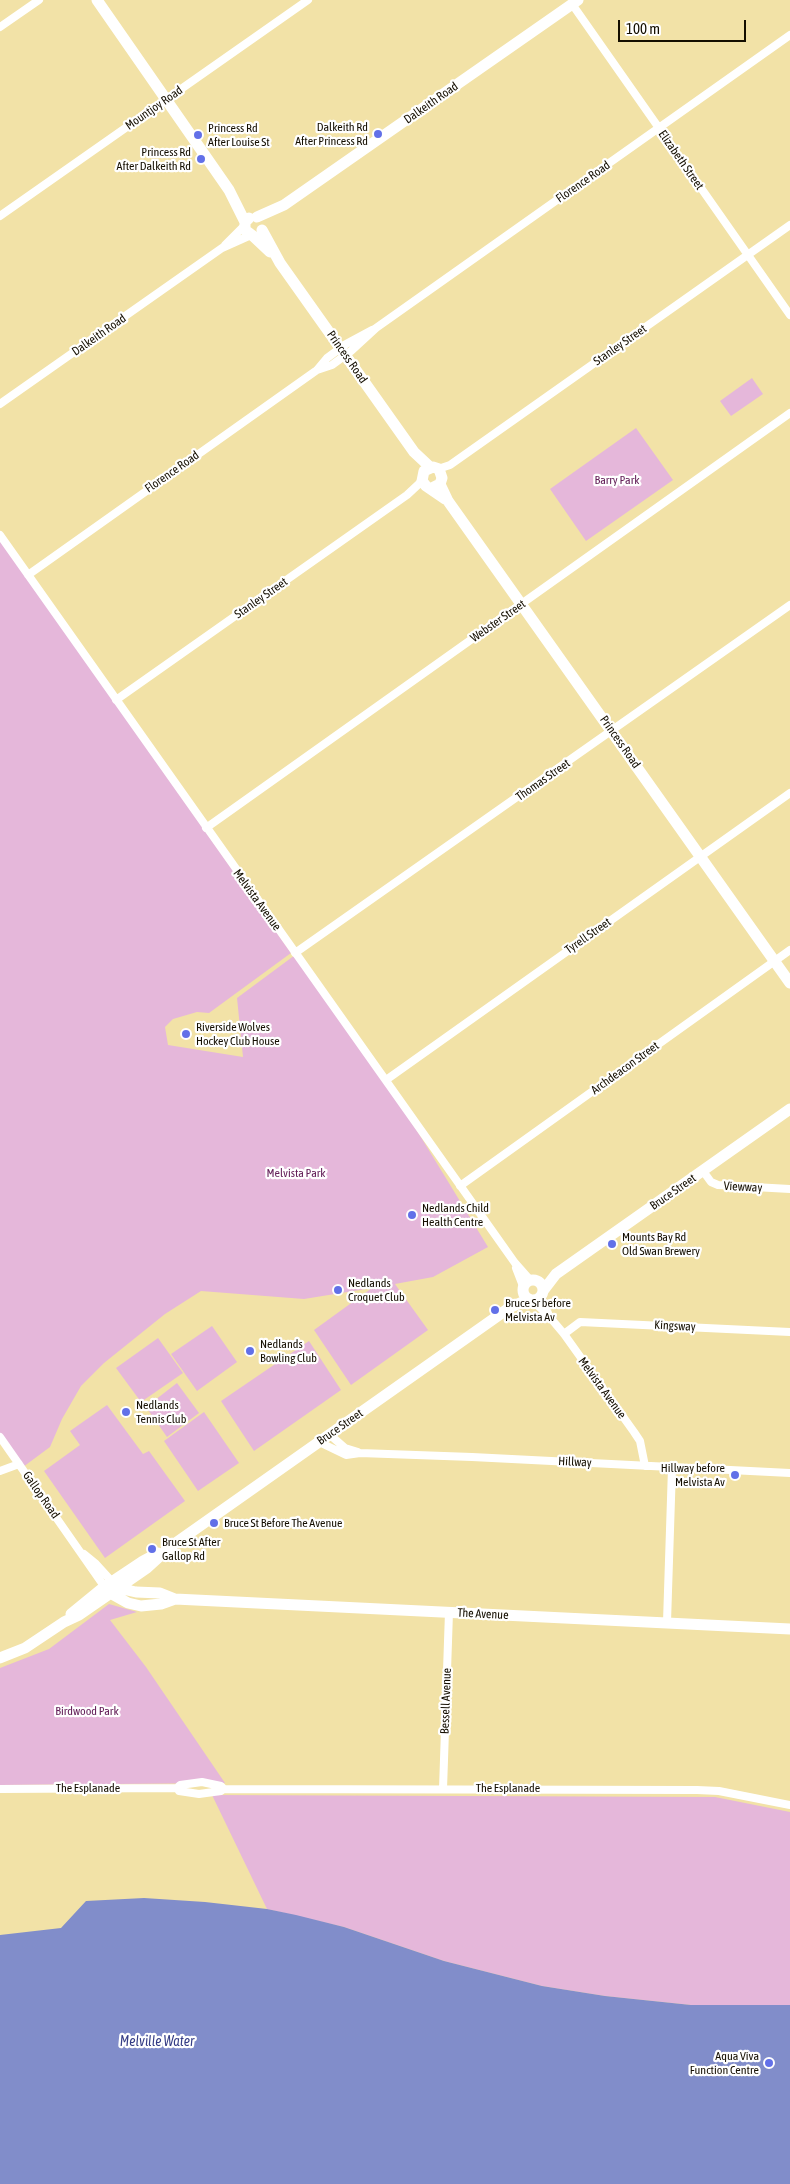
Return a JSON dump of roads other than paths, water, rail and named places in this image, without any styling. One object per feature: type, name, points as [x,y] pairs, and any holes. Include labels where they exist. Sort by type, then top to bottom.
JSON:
[{"type":"street","points":[[0,27],[38,0]]},
{"type":"street","name":"Princess Road","points":[[97,0],[253,226],[790,983]]},
{"type":"street","name":"Mountjoy Road","points":[[0,216],[308,0]]},
{"type":"street","name":"Elizabeth Street","points":[[575,2],[658,128],[790,315]]},
{"type":"street","name":"Dalkeith Road","points":[[0,404],[575,2]]},
{"type":"street","name":"Florence Road","points":[[28,575],[317,370],[332,364],[343,352],[376,328],[790,36]]},
{"type":"street","name":"Stanley Street","points":[[116,700],[790,225]]},
{"type":"street","name":"Dalkeith Road","points":[[222,248],[253,226]]},
{"type":"street","name":"Webster Street","points":[[206,828],[790,413]]},
{"type":"street","name":"Melvista Avenue","points":[[0,535],[515,1263],[548,1315],[564,1334],[640,1441],[645,1466]]},
{"type":"street","name":"Thomas Street","points":[[295,953],[790,605]]},
{"type":"street","name":"Tyrell Street","points":[[386,1080],[790,793]]},
{"type":"street","name":"Archdeacon Street","points":[[460,1186],[790,950]]},
{"type":"street","name":"Bruce Street","points":[[0,1658],[25,1648],[64,1622],[79,1615],[143,1560],[170,1547],[790,1109]]},
{"type":"street","name":"Viewway","points":[[703,1171],[711,1182],[718,1186],[790,1189]]},
{"type":"street","name":"Kingsway","points":[[564,1334],[580,1322],[790,1332]]},
{"type":"street","name":"Hillway","points":[[329,1434],[345,1448],[360,1453]]},
{"type":"street","name":"Gallop Road","points":[[0,1437],[82,1553],[89,1567],[111,1588]]},
{"type":"street","name":"Hillway","points":[[319,1442],[346,1455],[360,1453],[790,1473]]},
{"type":"street","points":[[0,1471],[18,1464]]},
{"type":"street","points":[[667,1622],[672,1468]]},
{"type":"street","name":"The Avenue","points":[[111,1588],[128,1603],[141,1606],[161,1604],[175,1599],[790,1629]]},
{"type":"street","name":"Bessell Avenue","points":[[443,1789],[449,1612]]},
{"type":"street","name":"The Esplanade","points":[[0,1789],[176,1788],[180,1785],[202,1782],[224,1788],[697,1790],[719,1791],[790,1804]]},
{"type":"street","name":"The Esplanade","points":[[176,1788],[179,1791],[199,1794],[221,1791],[224,1788]]},
{"type":"water","name":"Melville Water","points":[[144,1898],[205,1902],[267,1909],[296,1915],[344,1927],[444,1961],[542,1986],[605,1996],[691,2005],[790,2005],[790,2184],[0,2184],[0,1935],[61,1928],[86,1901]]},
{"type":"place","name":"Dalkeith Rd After Princess Rd","points":[[378,134]]},
{"type":"place","name":"Princess Rd After Louise St","points":[[198,135]]},
{"type":"place","name":"Princess Rd After Dalkeith Rd","points":[[201,159]]},
{"type":"place","name":"Riverside Wolves Hockey Club House","points":[[186,1034]]},
{"type":"place","name":"Nedlands Child Health Centre","points":[[412,1215]]},
{"type":"place","name":"Mounts Bay Rd Old Swan Brewery","points":[[612,1244]]},
{"type":"place","name":"Nedlands Croquet Club","points":[[338,1290]]},
{"type":"place","name":"Bruce Sr before Melvista Av","points":[[495,1310]]},
{"type":"place","name":"Nedlands Bowling Club","points":[[250,1351]]},
{"type":"place","name":"Nedlands Tennis Club","points":[[126,1412]]},
{"type":"place","name":"Hillway before Melvista Av","points":[[735,1475]]},
{"type":"place","name":"Bruce St Before The Avenue","points":[[214,1523]]},
{"type":"place","name":"Bruce St After Gallop Rd","points":[[152,1549]]},
{"type":"place","name":"Aqua Viva Function Centre","points":[[769,2063]]},
{"type":"park label","name":"Barry Park","points":[[617,480]]},
{"type":"park label","name":"Melvista Park","points":[[296,1173]]},
{"type":"park label","name":"Birdwood Park","points":[[87,1711]]}]
